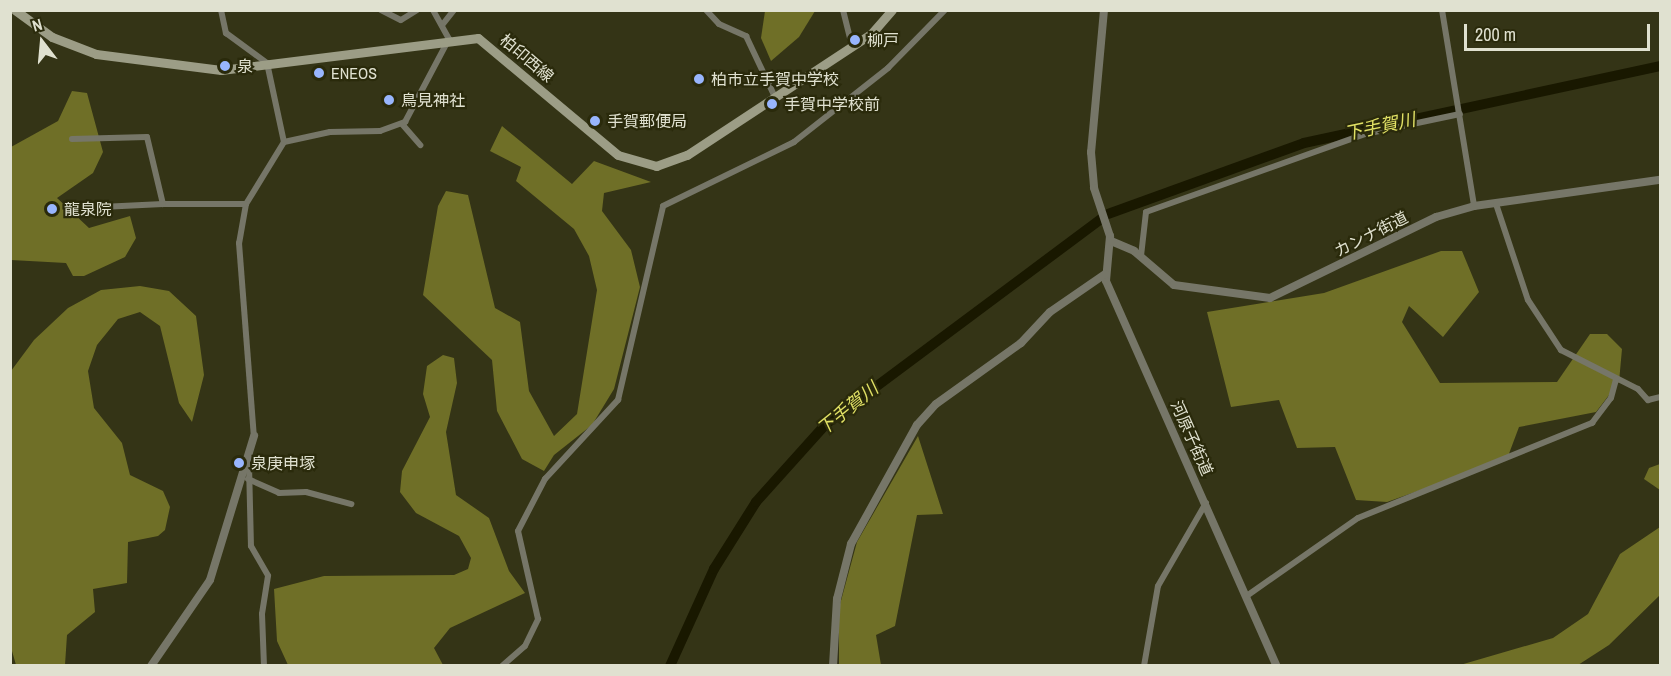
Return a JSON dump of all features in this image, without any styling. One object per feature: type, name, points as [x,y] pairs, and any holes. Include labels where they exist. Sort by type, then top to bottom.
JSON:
[{"type":"main road","name":"柏印西線","points":[[15,10],[52,37],[96,54],[196,69],[269,69],[469,37],[486,43],[610,149],[646,166],[687,155],[852,47],[892,10]]},
{"type":"street","points":[[151,666],[210,580],[246,479],[254,436],[239,243],[246,204],[284,142],[269,69],[260,55],[226,33],[221,10]]},
{"type":"street","points":[[381,10],[401,20],[417,10]]},
{"type":"street","points":[[402,124],[449,39],[443,24],[433,10]]},
{"type":"street","points":[[443,24],[454,10]]},
{"type":"street","points":[[706,10],[719,24],[746,36],[775,97]]},
{"type":"street","points":[[843,10],[852,47]]},
{"type":"street","points":[[502,666],[525,646],[538,619],[518,531],[545,479],[618,400],[663,206],[794,142],[888,68],[945,10]]},
{"type":"street","points":[[833,666],[837,598],[851,544],[917,426],[936,404],[1020,343],[1050,312],[1105,274],[1111,241],[1091,152],[1104,10]]},
{"type":"street","points":[[1442,10],[1474,206]]},
{"type":"street","points":[[1141,256],[1146,212],[1365,134],[1460,114]]},
{"type":"street","points":[[284,142],[402,124]]},
{"type":"street","points":[[402,124],[420,145]]},
{"type":"street","points":[[72,139],[147,137],[163,204]]},
{"type":"street","name":"カンナ街道","points":[[1111,241],[1141,256],[1174,285],[1270,298],[1410,228],[1474,206],[1660,180]]},
{"type":"street","points":[[101,207],[246,204]]},
{"type":"street","points":[[1496,204],[1538,316],[1561,350],[1616,379],[1647,400],[1660,397]]},
{"type":"street","name":"河原子街道","points":[[1105,274],[1248,595],[1277,666]]},
{"type":"street","points":[[1248,595],[1358,518],[1592,423],[1611,398],[1616,379]]},
{"type":"street","points":[[246,479],[279,493],[306,492],[351,504]]},
{"type":"street","points":[[246,479],[251,546],[268,576],[262,614],[264,666]]},
{"type":"street","points":[[1144,666],[1158,586],[1206,503]]},
{"type":"shaded area","points":[[765,11],[815,11],[799,37],[771,61],[761,38]]},
{"type":"shaded area","points":[[72,91],[87,93],[103,152],[93,173],[57,198],[89,228],[130,216],[136,238],[125,257],[84,276],[73,276],[66,263],[11,260],[11,147],[58,121]]},
{"type":"shaded area","points":[[502,126],[572,184],[594,161],[651,182],[604,193],[602,211],[631,250],[640,287],[614,389],[592,425],[554,455],[544,471],[522,459],[497,411],[492,360],[423,295],[438,206],[446,191],[468,195],[495,308],[520,322],[529,391],[554,436],[577,414],[597,290],[589,256],[574,229],[516,181],[521,167],[490,151]]},
{"type":"shaded area","points":[[1441,251],[1462,251],[1479,292],[1443,337],[1409,306],[1402,322],[1440,383],[1557,382],[1590,334],[1607,334],[1622,349],[1619,382],[1596,412],[1519,427],[1507,459],[1387,502],[1356,500],[1335,447],[1297,448],[1279,400],[1231,407],[1207,312],[1324,293]]},
{"type":"shaded area","points":[[140,286],[169,291],[196,316],[204,375],[192,422],[179,403],[160,326],[140,312],[118,319],[97,345],[88,371],[94,408],[122,443],[130,475],[163,491],[170,507],[165,530],[158,536],[128,542],[127,583],[93,589],[95,612],[67,635],[65,665],[16,665],[10,644],[11,371],[34,340],[68,308],[101,290]]},
{"type":"shaded area","points":[[443,355],[454,358],[457,383],[446,432],[456,495],[489,518],[509,571],[525,593],[450,628],[434,648],[443,665],[288,665],[277,641],[274,589],[324,576],[454,575],[468,569],[471,558],[459,536],[416,513],[400,492],[402,471],[430,417],[423,394],[427,366]]},
{"type":"shaded area","points":[[918,436],[943,514],[917,515],[895,626],[876,635],[881,665],[839,666],[839,608],[857,542]]},
{"type":"shaded area","points":[[1660,464],[1660,490],[1644,479],[1649,468]]},
{"type":"shaded area","points":[[1660,527],[1660,595],[1609,645],[1578,665],[1460,665],[1553,638],[1588,614],[1620,554]]},
{"type":"waterway","name":"下手賀川","points":[[1108,214],[1304,143],[1660,66]]},
{"type":"waterway","name":"下手賀川","points":[[670,666],[714,569],[756,502],[826,424],[1101,219]]},
{"type":"place","name":"柳戸","points":[[855,40]]},
{"type":"place","name":"泉","points":[[225,66]]},
{"type":"place","name":"ENEOS","points":[[319,73]]},
{"type":"place","name":"柏市立手賀中学校","points":[[699,79]]},
{"type":"place","name":"鳥見神社","points":[[389,100]]},
{"type":"place","name":"手賀中学校前","points":[[772,104]]},
{"type":"place","name":"手賀郵便局","points":[[595,121]]},
{"type":"place","name":"龍泉院","points":[[52,209]]},
{"type":"place","name":"泉庚申塚","points":[[239,463]]}]
